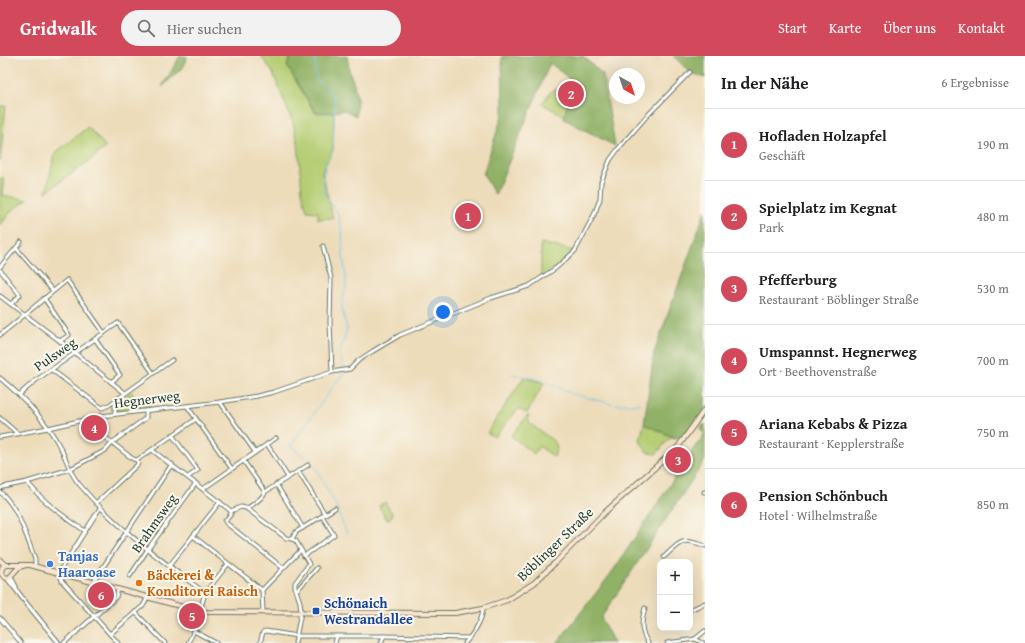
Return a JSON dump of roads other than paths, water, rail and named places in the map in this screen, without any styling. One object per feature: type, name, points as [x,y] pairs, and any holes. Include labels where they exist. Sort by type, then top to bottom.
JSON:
[{"type":"main road","name":"Böblinger Straße","points":[[1,568],[26,565],[35,566],[201,611],[455,613],[483,608],[507,600],[534,582],[557,561],[604,512],[678,447],[705,409]]},
{"type":"main road","points":[[0,560],[1,568],[5,577],[26,565]]},
{"type":"main road","points":[[11,566],[14,571]]},
{"type":"street","name":"Hegnerweg","points":[[0,437],[115,414],[220,402],[263,395],[332,372],[350,368],[373,351],[413,329],[491,298],[529,286],[550,273],[570,257],[580,243],[594,215],[600,199],[601,182],[610,160],[646,118],[690,72]]},
{"type":"street","points":[[11,304],[20,295],[0,268],[21,242]]},
{"type":"street","points":[[323,246],[331,278],[330,322],[332,372]]},
{"type":"street","points":[[16,248],[53,291]]},
{"type":"street","points":[[0,335],[67,280],[104,333]]},
{"type":"street","points":[[0,296],[76,353],[125,393]]},
{"type":"street","points":[[44,298],[69,335],[60,341]]},
{"type":"street","name":"Pulsweg","points":[[20,394],[35,381],[118,323],[153,373]]},
{"type":"street","points":[[95,339],[120,375],[111,382]]},
{"type":"street","points":[[52,370],[100,408],[104,408],[172,360]]},
{"type":"street","points":[[0,378],[20,394],[48,428],[61,449],[75,478],[100,508],[126,532],[205,593]]},
{"type":"street","points":[[115,401],[115,414]]},
{"type":"street","points":[[220,402],[255,452]]},
{"type":"street","points":[[187,406],[232,469]]},
{"type":"street","points":[[0,489],[70,469],[106,450],[113,442],[146,418],[146,411]]},
{"type":"street","points":[[97,417],[97,427],[99,430],[133,460],[137,460],[196,419]]},
{"type":"street","points":[[0,418],[18,434]]},
{"type":"street","points":[[172,435],[198,470],[188,477]]},
{"type":"street","points":[[203,489],[276,438]]},
{"type":"street","points":[[267,444],[288,477]]},
{"type":"street","points":[[152,450],[231,511]]},
{"type":"street","points":[[96,503],[138,464],[137,460]]},
{"type":"street","points":[[243,460],[264,492]]},
{"type":"street","points":[[93,582],[172,464]]},
{"type":"street","points":[[247,509],[263,497],[264,492],[308,464]]},
{"type":"street","points":[[298,471],[334,535],[304,556]]},
{"type":"street","points":[[27,482],[51,508],[85,531]]},
{"type":"street","name":"Brahmsweg","points":[[130,576],[196,483]]},
{"type":"street","points":[[276,484],[303,528]]},
{"type":"street","points":[[0,492],[10,502],[15,510],[35,559],[35,566]]},
{"type":"street","points":[[169,566],[220,502]]},
{"type":"street","points":[[283,568],[226,523],[225,521],[231,514],[231,511],[241,507],[247,509],[286,538],[292,538],[296,541],[308,561],[308,566],[297,580],[295,587],[300,602],[301,612],[296,643]]},
{"type":"street","points":[[100,508],[61,568],[60,573],[62,581],[118,643]]},
{"type":"street","points":[[292,538],[296,532],[335,508]]},
{"type":"street","points":[[193,536],[262,590]]},
{"type":"street","points":[[664,557],[679,542],[694,542],[705,546]]},
{"type":"street","points":[[263,612],[262,590],[301,550]]},
{"type":"street","points":[[188,643],[201,611],[205,593],[228,564]]},
{"type":"street","points":[[298,589],[317,568]]},
{"type":"street","points":[[5,577],[60,643]]},
{"type":"street","points":[[64,643],[116,597],[118,589]]},
{"type":"street","points":[[110,634],[144,604],[148,597]]},
{"type":"street","points":[[693,608],[705,603]]},
{"type":"street","points":[[465,643],[478,626],[483,608]]},
{"type":"street","points":[[645,608],[641,623],[643,635],[648,643]]},
{"type":"street","points":[[135,612],[165,643]]},
{"type":"street","points":[[0,618],[21,643]]},
{"type":"street","points":[[194,631],[216,643]]},
{"type":"street","points":[[260,643],[263,632],[266,631],[297,636],[469,638]]},
{"type":"street","points":[[667,643],[695,639],[705,631]]},
{"type":"street","points":[[335,643],[337,636]]},
{"type":"street","points":[[381,643],[384,636]]},
{"type":"street","points":[[428,643],[429,637]]},
{"type":"street","points":[[695,639],[703,643],[705,640]]},
{"type":"waterway","points":[[315,56],[316,79],[333,95],[335,104],[333,151],[326,163],[323,178],[325,194],[338,214],[342,232],[346,278],[346,288],[342,302],[342,310],[347,328],[344,341],[340,349],[341,360],[344,368]]},
{"type":"waterway","points":[[312,463],[290,446],[344,372]]},
{"type":"waterway","points":[[512,374],[518,375]]},
{"type":"waterway","points":[[521,376],[543,381]]},
{"type":"waterway","points":[[547,383],[573,394],[612,404]]},
{"type":"waterway","points":[[616,404],[641,404]]},
{"type":"waterway","points":[[314,465],[339,511]]},
{"type":"waterway","points":[[339,514],[347,534]]},
{"type":"place","name":"Spielplatz im Kegnat","points":[[571,94]]},
{"type":"place","name":"Hofladen Holzapfel","points":[[468,216]]},
{"type":"place","name":"Umspannst. Hegnerweg","points":[[94,428]]},
{"type":"place","name":"Pfefferburg","points":[[678,460]]},
{"type":"place","name":"Tanjas Haaroase","points":[[50,564]]},
{"type":"place","name":"Bäckerei & Konditorei Raisch","points":[[139,583]]},
{"type":"place","name":"Pension Schönbuch","points":[[101,595]]},
{"type":"place","name":"Schönaich Westrandallee","points":[[316,611]]},
{"type":"place","name":"Ariana Kebabs & Pizza","points":[[192,616]]}]
